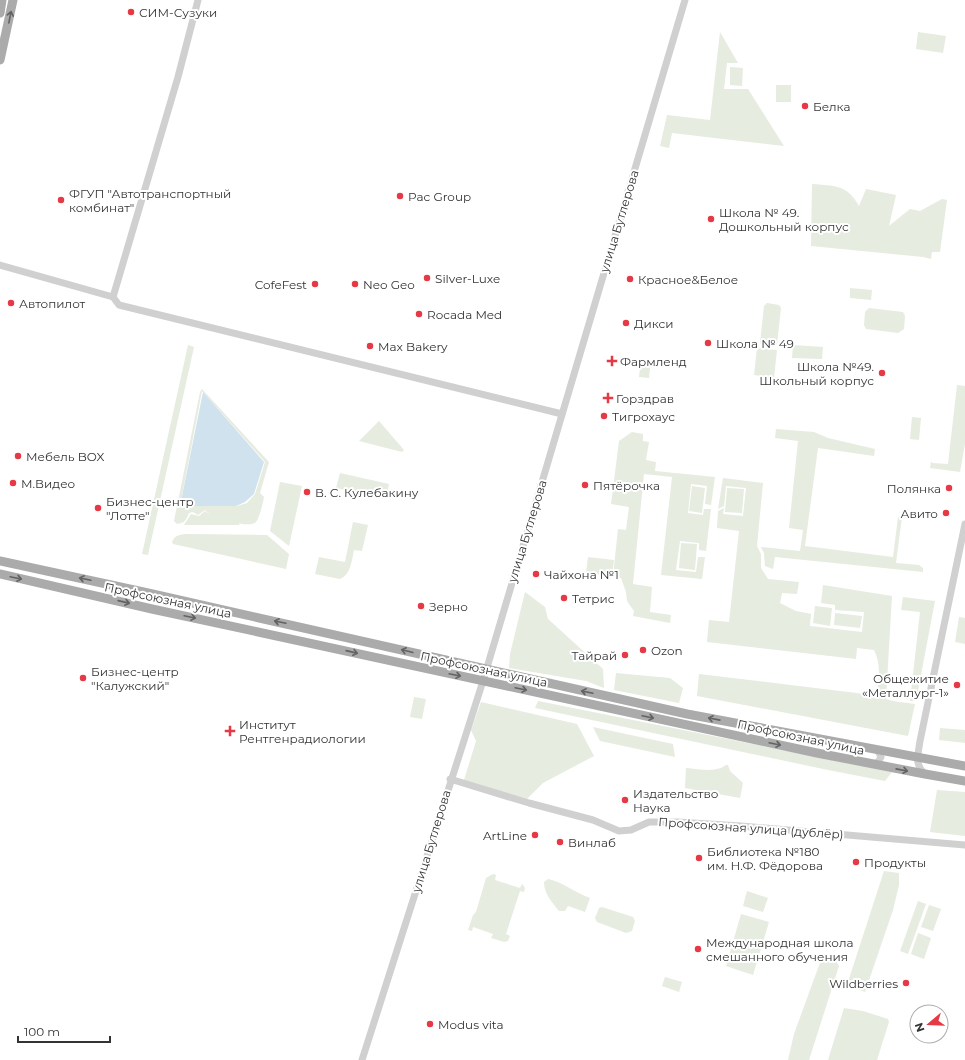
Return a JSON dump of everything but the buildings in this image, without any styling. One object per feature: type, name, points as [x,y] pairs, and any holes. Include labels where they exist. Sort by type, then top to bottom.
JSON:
[{"type":"main road","points":[[0,13],[2,0]]},
{"type":"main road","points":[[0,60],[13,0]]},
{"type":"main road","name":"Профсоюзная улица","points":[[0,561],[400,649],[486,670],[691,714],[965,766]]},
{"type":"main road","name":"Профсоюзная улица","points":[[0,574],[483,681],[872,764],[965,781]]},
{"type":"street","points":[[114,297],[178,77],[198,0]]},
{"type":"street","name":"улица Бутлерова","points":[[362,1060],[450,779],[483,681],[685,0]]},
{"type":"street","points":[[0,265],[114,297],[119,305],[562,414]]},
{"type":"street","points":[[925,774],[917,764],[923,724],[965,524]]},
{"type":"street","points":[[872,764],[878,762],[881,757],[875,749]]},
{"type":"street","name":"Профсоюзная улица (дублёр)","points":[[450,779],[529,803],[593,820],[619,832],[631,830],[649,822],[658,821],[741,826],[965,845]]},
{"type":"shaded area","points":[[720,32],[738,63],[727,63],[724,89],[748,89],[784,146],[672,133],[669,148],[660,146],[667,115],[710,120]]},
{"type":"shaded area","points":[[918,32],[946,36],[943,53],[916,49]]},
{"type":"shaded area","points":[[730,67],[743,68],[742,86],[730,85]]},
{"type":"shaded area","points":[[776,85],[791,85],[791,102],[776,102]]},
{"type":"shaded area","points":[[812,184],[833,186],[845,190],[859,206],[866,189],[896,195],[889,226],[910,209],[920,211],[942,199],[947,200],[940,252],[932,252],[931,259],[811,246]]},
{"type":"shaded area","points":[[850,288],[872,290],[871,300],[850,298]]},
{"type":"shaded area","points":[[767,303],[779,305],[781,308],[777,344],[774,347],[762,346],[760,343],[764,306]]},
{"type":"shaded area","points":[[869,308],[903,312],[905,316],[904,329],[898,333],[866,329],[864,325],[865,312]]},
{"type":"shaded area","points":[[188,345],[194,347],[148,555],[142,554]]},
{"type":"shaded area","points":[[793,345],[823,347],[822,359],[792,358]]},
{"type":"shaded area","points":[[757,348],[777,350],[774,378],[754,375]]},
{"type":"shaded area","points":[[641,359],[651,360],[649,378],[639,377]]},
{"type":"shaded area","points":[[957,385],[965,386],[965,444],[960,472],[930,468],[931,461],[932,463],[948,464]]},
{"type":"shaded area","points":[[202,389],[269,462],[260,493],[264,497],[263,503],[255,523],[240,523],[239,525],[184,525],[191,514],[199,516],[205,511],[211,516],[205,510],[198,515],[193,512],[189,513],[182,523],[177,524],[174,521],[200,392]],"holes":[[[202,391],[265,462],[255,494],[247,503],[237,506],[180,506]]]},
{"type":"shaded area","points":[[912,417],[921,418],[919,440],[910,439]]},
{"type":"shaded area","points":[[379,421],[404,450],[402,452],[359,441]]},
{"type":"shaded area","points":[[776,429],[814,432],[828,438],[875,449],[874,456],[818,448],[805,546],[893,557],[898,517],[902,517],[896,563],[919,565],[923,568],[923,572],[775,557],[773,569],[765,566],[764,553],[761,547],[800,551],[803,530],[789,528],[798,441],[775,438]]},
{"type":"shaded area","points":[[632,432],[643,434],[643,441],[649,442],[646,460],[656,462],[655,471],[715,477],[711,505],[705,504],[707,486],[691,484],[688,513],[703,515],[704,509],[711,509],[706,551],[699,550],[699,543],[680,541],[676,570],[696,572],[698,557],[705,557],[702,579],[661,575],[672,477],[644,474],[633,584],[652,587],[650,612],[671,615],[670,623],[633,616],[634,611],[627,601],[626,592],[621,578],[613,576],[618,529],[626,530],[629,507],[611,504],[619,441]]},
{"type":"shaded area","points":[[340,473],[389,484],[386,499],[336,488]]},
{"type":"shaded area","points":[[723,478],[763,483],[757,546],[761,554],[761,568],[768,579],[799,582],[797,594],[782,593],[780,603],[796,611],[811,614],[810,626],[862,632],[864,612],[835,610],[835,605],[821,603],[823,585],[892,596],[886,699],[915,704],[908,736],[697,696],[699,674],[873,695],[877,693],[878,687],[879,666],[874,650],[857,648],[856,659],[707,642],[709,620],[729,622],[739,531],[717,528],[718,511],[724,508],[723,514],[743,516],[746,488],[726,486],[724,506],[718,509]]},
{"type":"shaded area","points":[[280,482],[302,486],[289,546],[270,531]]},
{"type":"shaded area","points":[[692,486],[705,488],[702,513],[689,511]]},
{"type":"shaded area","points":[[727,488],[744,489],[742,513],[725,512]]},
{"type":"shaded area","points":[[353,522],[368,525],[362,551],[354,550],[347,574],[340,579],[315,574],[319,557],[345,562]]},
{"type":"shaded area","points":[[185,534],[267,535],[289,554],[286,569],[173,544],[172,542],[176,537]]},
{"type":"shaded area","points":[[681,543],[697,544],[695,570],[679,568]]},
{"type":"shaded area","points":[[588,557],[614,560],[612,576],[586,573]]},
{"type":"shaded area","points":[[525,592],[545,607],[548,619],[603,669],[604,688],[586,681],[509,668],[510,654]]},
{"type":"shaded area","points":[[903,597],[935,601],[916,701],[910,701],[920,612],[901,610]]},
{"type":"shaded area","points":[[815,606],[832,608],[830,626],[813,623]]},
{"type":"shaded area","points":[[835,613],[862,616],[860,628],[834,625]]},
{"type":"shaded area","points":[[959,617],[965,618],[965,644],[955,642]]},
{"type":"shaded area","points":[[616,673],[670,678],[683,688],[679,703],[614,690]]},
{"type":"shaded area","points":[[414,697],[426,699],[422,719],[410,717]]},
{"type":"shaded area","points":[[538,701],[892,772],[885,781],[828,770],[535,708]]},
{"type":"shaded area","points":[[481,702],[577,724],[594,756],[543,783],[527,799],[464,780],[476,741],[471,730]]},
{"type":"shaded area","points":[[593,727],[673,744],[675,757],[600,741]]},
{"type":"shaded area","points":[[940,728],[965,730],[965,743],[939,740]]},
{"type":"shaded area","points":[[728,765],[730,771],[743,783],[740,798],[685,788],[686,768],[712,770]]},
{"type":"shaded area","points":[[937,790],[965,792],[965,836],[930,832]]},
{"type":"shaded area","points":[[884,871],[899,873],[899,885],[893,910],[865,992],[847,985]]},
{"type":"shaded area","points":[[493,874],[496,875],[495,880],[520,888],[522,884],[525,888],[524,892],[520,891],[506,934],[510,936],[508,941],[504,942],[491,938],[493,934],[473,927],[472,931],[468,930],[473,915],[476,912],[486,878]]},
{"type":"shaded area","points":[[548,879],[590,898],[585,912],[568,906],[565,911],[559,911],[545,890],[544,882]]},
{"type":"shaded area","points":[[747,891],[768,898],[763,912],[743,906]]},
{"type":"shaded area","points":[[918,901],[926,904],[908,954],[900,951]]},
{"type":"shaded area","points":[[929,905],[941,909],[933,931],[921,927]]},
{"type":"shaded area","points":[[602,907],[633,917],[635,921],[632,931],[626,933],[597,922],[595,918],[599,908]]},
{"type":"shaded area","points":[[741,914],[769,922],[753,975],[726,966]]},
{"type":"shaded area","points":[[918,933],[931,938],[924,959],[911,954]]},
{"type":"shaded area","points":[[821,960],[836,961],[839,966],[809,1060],[788,1060],[794,1034]]},
{"type":"shaded area","points":[[665,977],[682,982],[679,992],[662,986]]},
{"type":"shaded area","points":[[844,1008],[863,1011],[888,1019],[889,1022],[877,1060],[828,1060]]},
{"type":"water","points":[[203,392],[264,462],[254,494],[245,502],[236,506],[180,506]]},
{"type":"place","name":"СИМ-Сузуки","points":[[131,12]]},
{"type":"place","name":"Белка","points":[[805,106]]},
{"type":"place","name":"Pac Group","points":[[400,196]]},
{"type":"place","name":"ФГУП \"Автотранспортный комбинат\"","points":[[61,200]]},
{"type":"place","name":"Школа № 49. Дошкольный корпус","points":[[711,219]]},
{"type":"place","name":"Silver-Luxe","points":[[427,278]]},
{"type":"place","name":"Красное&Белое","points":[[630,279]]},
{"type":"place","name":"CofeFest","points":[[315,284]]},
{"type":"place","name":"Neo Geo","points":[[355,284]]},
{"type":"place","name":"Автопилот","points":[[11,303]]},
{"type":"place","name":"Rocada Med","points":[[419,314]]},
{"type":"place","name":"Дикси","points":[[626,323]]},
{"type":"place","name":"Школа № 49","points":[[708,343]]},
{"type":"place","name":"Max Bakery","points":[[370,346]]},
{"type":"place","name":"Фармленд","points":[[612,361]]},
{"type":"place","name":"Школа №49. Школьный корпус","points":[[882,373]]},
{"type":"place","name":"Горздрав","points":[[608,398]]},
{"type":"place","name":"Тигрохаус","points":[[604,416]]},
{"type":"place","name":"Мебель BOX","points":[[18,456]]},
{"type":"place","name":"М.Видео","points":[[13,483]]},
{"type":"place","name":"Пятёрочка","points":[[585,485]]},
{"type":"place","name":"Полянка","points":[[949,488]]},
{"type":"place","name":"В. С. Кулебакину","points":[[307,492]]},
{"type":"place","name":"Бизнес-центр \"Лотте\"","points":[[98,508]]},
{"type":"place","name":"Авито","points":[[946,513]]},
{"type":"place","name":"Чайхона №1","points":[[536,574]]},
{"type":"place","name":"Тетрис","points":[[564,598]]},
{"type":"place","name":"Зерно","points":[[421,606]]},
{"type":"place","name":"Ozon","points":[[643,650]]},
{"type":"place","name":"Тайрай","points":[[625,655]]},
{"type":"place","name":"Бизнес-центр \"Калужский\"","points":[[83,678]]},
{"type":"place","name":"Общежитие «Металлург-1»","points":[[957,685]]},
{"type":"place","name":"Институт Рентгенрадиологии","points":[[230,731]]},
{"type":"place","name":"Издательство Наука","points":[[625,800]]},
{"type":"place","name":"ArtLine","points":[[535,835]]},
{"type":"place","name":"Винлаб","points":[[560,842]]},
{"type":"place","name":"Библиотека №180 им. Н.Ф. Фёдорова","points":[[699,858]]},
{"type":"place","name":"Продукты","points":[[856,862]]},
{"type":"place","name":"Международная школа смешанного обучения","points":[[698,949]]},
{"type":"place","name":"Wildberries","points":[[906,983]]},
{"type":"place","name":"Modus vita","points":[[430,1024]]}]
